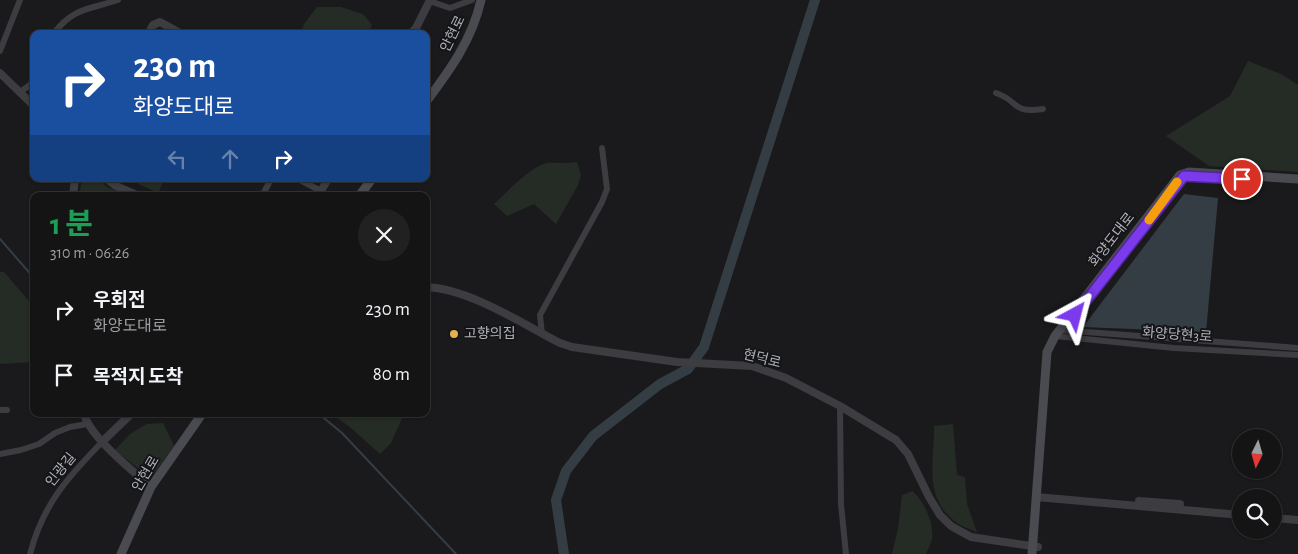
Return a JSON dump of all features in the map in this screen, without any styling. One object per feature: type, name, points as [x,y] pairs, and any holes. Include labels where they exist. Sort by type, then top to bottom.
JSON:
[{"type":"main road","name":"안현로","points":[[430,97],[456,61],[469,38],[481,0]]},
{"type":"main road","name":"화양도대로","points":[[1035,550],[1047,352],[1059,333],[1180,175],[1188,172],[1298,179]]},
{"type":"main road","name":"화양도대로","points":[[1059,333],[1184,176],[1298,184]]},
{"type":"main road","points":[[362,192],[370,182]]},
{"type":"main road","name":"안현로","points":[[120,554],[152,487],[200,417]]},
{"type":"street","points":[[0,51],[20,0]]},
{"type":"street","points":[[56,30],[67,17],[83,9],[101,6],[118,0]]},
{"type":"street","points":[[414,30],[429,1],[450,8],[472,0]]},
{"type":"street","points":[[150,30],[153,25],[160,22],[175,30]]},
{"type":"street","points":[[0,73],[30,102]]},
{"type":"street","points":[[20,92],[30,85]]},
{"type":"street","points":[[996,93],[1006,96],[1015,106],[1025,111],[1043,109]]},
{"type":"street","points":[[542,334],[540,315],[602,202],[607,189],[602,148]]},
{"type":"street","points":[[110,182],[130,192]]},
{"type":"street","points":[[303,182],[318,192]]},
{"type":"street","name":"현덕로","points":[[430,287],[466,295],[560,343],[584,349],[684,362],[738,365],[762,369],[786,378],[840,406],[896,440],[908,454],[940,515],[951,526],[971,537],[1035,550]]},
{"type":"street","name":"화양당현3로","points":[[1059,333],[1298,348]]},
{"type":"street","name":"화양당현3로","points":[[1059,333],[1174,348],[1298,356]]},
{"type":"street","points":[[840,406],[840,504],[846,554]]},
{"type":"street","points":[[85,417],[87,424],[118,458],[152,487]]},
{"type":"street","name":"인광길","points":[[30,554],[36,532],[50,505],[69,477],[128,417]]},
{"type":"street","points":[[0,454],[40,444],[62,430],[87,424]]},
{"type":"street","points":[[1039,495],[1232,509]]},
{"type":"street","points":[[1039,495],[1232,514]]},
{"type":"street","points":[[1282,514],[1298,515]]},
{"type":"street","points":[[1282,519],[1298,520]]},
{"type":"shaded area","points":[[317,7],[341,7],[363,14],[372,25],[370,30],[302,30]]},
{"type":"shaded area","points":[[1248,61],[1281,74],[1298,85],[1298,172],[1209,166],[1166,136],[1230,96]]},
{"type":"shaded area","points":[[577,162],[581,175],[578,185],[556,224],[534,204],[507,216],[494,204],[518,181],[539,166],[546,163]]},
{"type":"shaded area","points":[[81,182],[101,182],[107,187],[119,192],[80,192]]},
{"type":"shaded area","points":[[134,182],[163,182],[158,192]]},
{"type":"shaded area","points":[[1184,194],[1218,198],[1206,332],[1083,327]]},
{"type":"shaded area","points":[[0,272],[4,272],[30,302],[30,362],[0,364]]},
{"type":"shaded area","points":[[336,417],[403,417],[391,443],[380,454]]},
{"type":"shaded area","points":[[163,423],[174,446],[154,474],[148,476],[115,450],[130,434],[147,424]]},
{"type":"shaded area","points":[[953,424],[957,475],[965,477],[967,504],[977,532],[958,524],[945,512],[934,490],[932,465],[934,426]]},
{"type":"shaded area","points":[[913,491],[921,501],[930,519],[931,543],[926,554],[892,554],[898,529],[902,495]]},
{"type":"waterway","points":[[564,554],[556,500],[566,471],[593,436],[660,384],[688,369],[704,347],[815,0]]},
{"type":"waterway","points":[[0,239],[30,273]]},
{"type":"waterway","points":[[323,417],[342,433],[456,554]]},
{"type":"slow traffic","points":[[1149,220],[1177,182]]},
{"type":"place","name":"고향의집","points":[[454,334]]},
{"type":"route","points":[[1075,315],[1181,178],[1187,175],[1242,179]]}]
